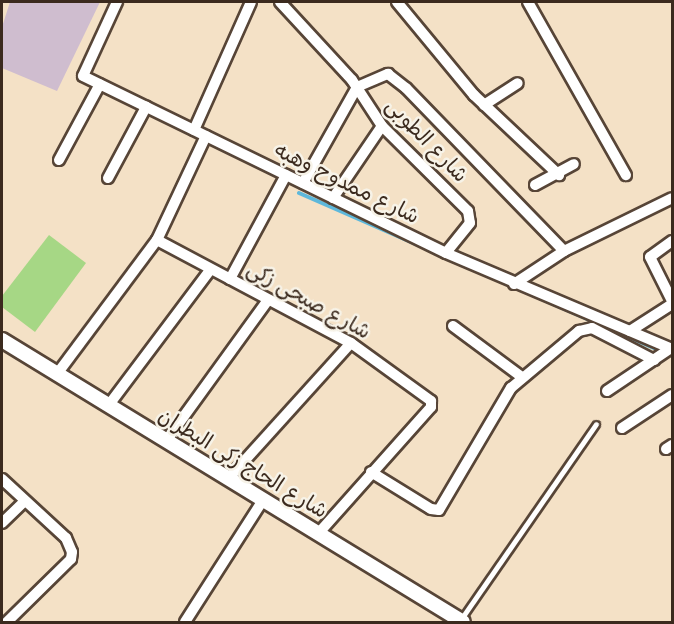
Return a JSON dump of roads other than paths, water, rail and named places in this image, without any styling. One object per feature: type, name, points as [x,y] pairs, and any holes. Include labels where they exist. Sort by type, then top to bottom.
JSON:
[{"type":"street","points":[[59,160],[100,84],[83,76],[117,2]]},
{"type":"street","points":[[194,130],[251,2]]},
{"type":"street","name":"شارع الطوبى","points":[[280,2],[357,87],[382,126],[468,211],[470,223],[446,253]]},
{"type":"street","points":[[397,2],[484,105],[558,175]]},
{"type":"street","points":[[528,2],[626,176]]},
{"type":"street","points":[[303,183],[357,87],[384,74],[394,76],[564,250]]},
{"type":"street","points":[[484,105],[519,83]]},
{"type":"street","name":"شارع ممدوح وهبه","points":[[100,84],[446,253],[514,284],[672,348]]},
{"type":"street","points":[[108,178],[146,106]]},
{"type":"street","points":[[333,198],[382,126]]},
{"type":"street","points":[[57,374],[157,240],[206,136]]},
{"type":"street","points":[[535,185],[558,175],[574,164]]},
{"type":"street","points":[[230,279],[286,175]]},
{"type":"street","points":[[514,284],[564,250],[672,198]]},
{"type":"street","name":"شارع صبحى زكى","points":[[157,240],[351,344],[428,399],[431,407],[371,472]]},
{"type":"street","points":[[630,331],[672,303],[650,256],[672,241]]},
{"type":"street","points":[[108,405],[212,269]]},
{"type":"street","points":[[166,441],[268,300]]},
{"type":"street","points":[[453,326],[522,377]]},
{"type":"street","points":[[318,534],[371,472],[431,509],[441,506],[511,388],[585,328],[654,360]]},
{"type":"street","name":"شارع الحاج زكى البطران","points":[[2,340],[462,622]]},
{"type":"street","points":[[228,479],[351,344]]},
{"type":"street","points":[[607,391],[672,348]]},
{"type":"street","points":[[622,428],[672,395]]},
{"type":"street","points":[[2,479],[66,538],[70,559],[7,622]]},
{"type":"street","points":[[185,622],[263,500]]},
{"type":"street","points":[[2,523],[25,501]]},
{"type":"lane","points":[[462,622],[596,424]]},
{"type":"waterway","points":[[299,193],[660,351]]}]
